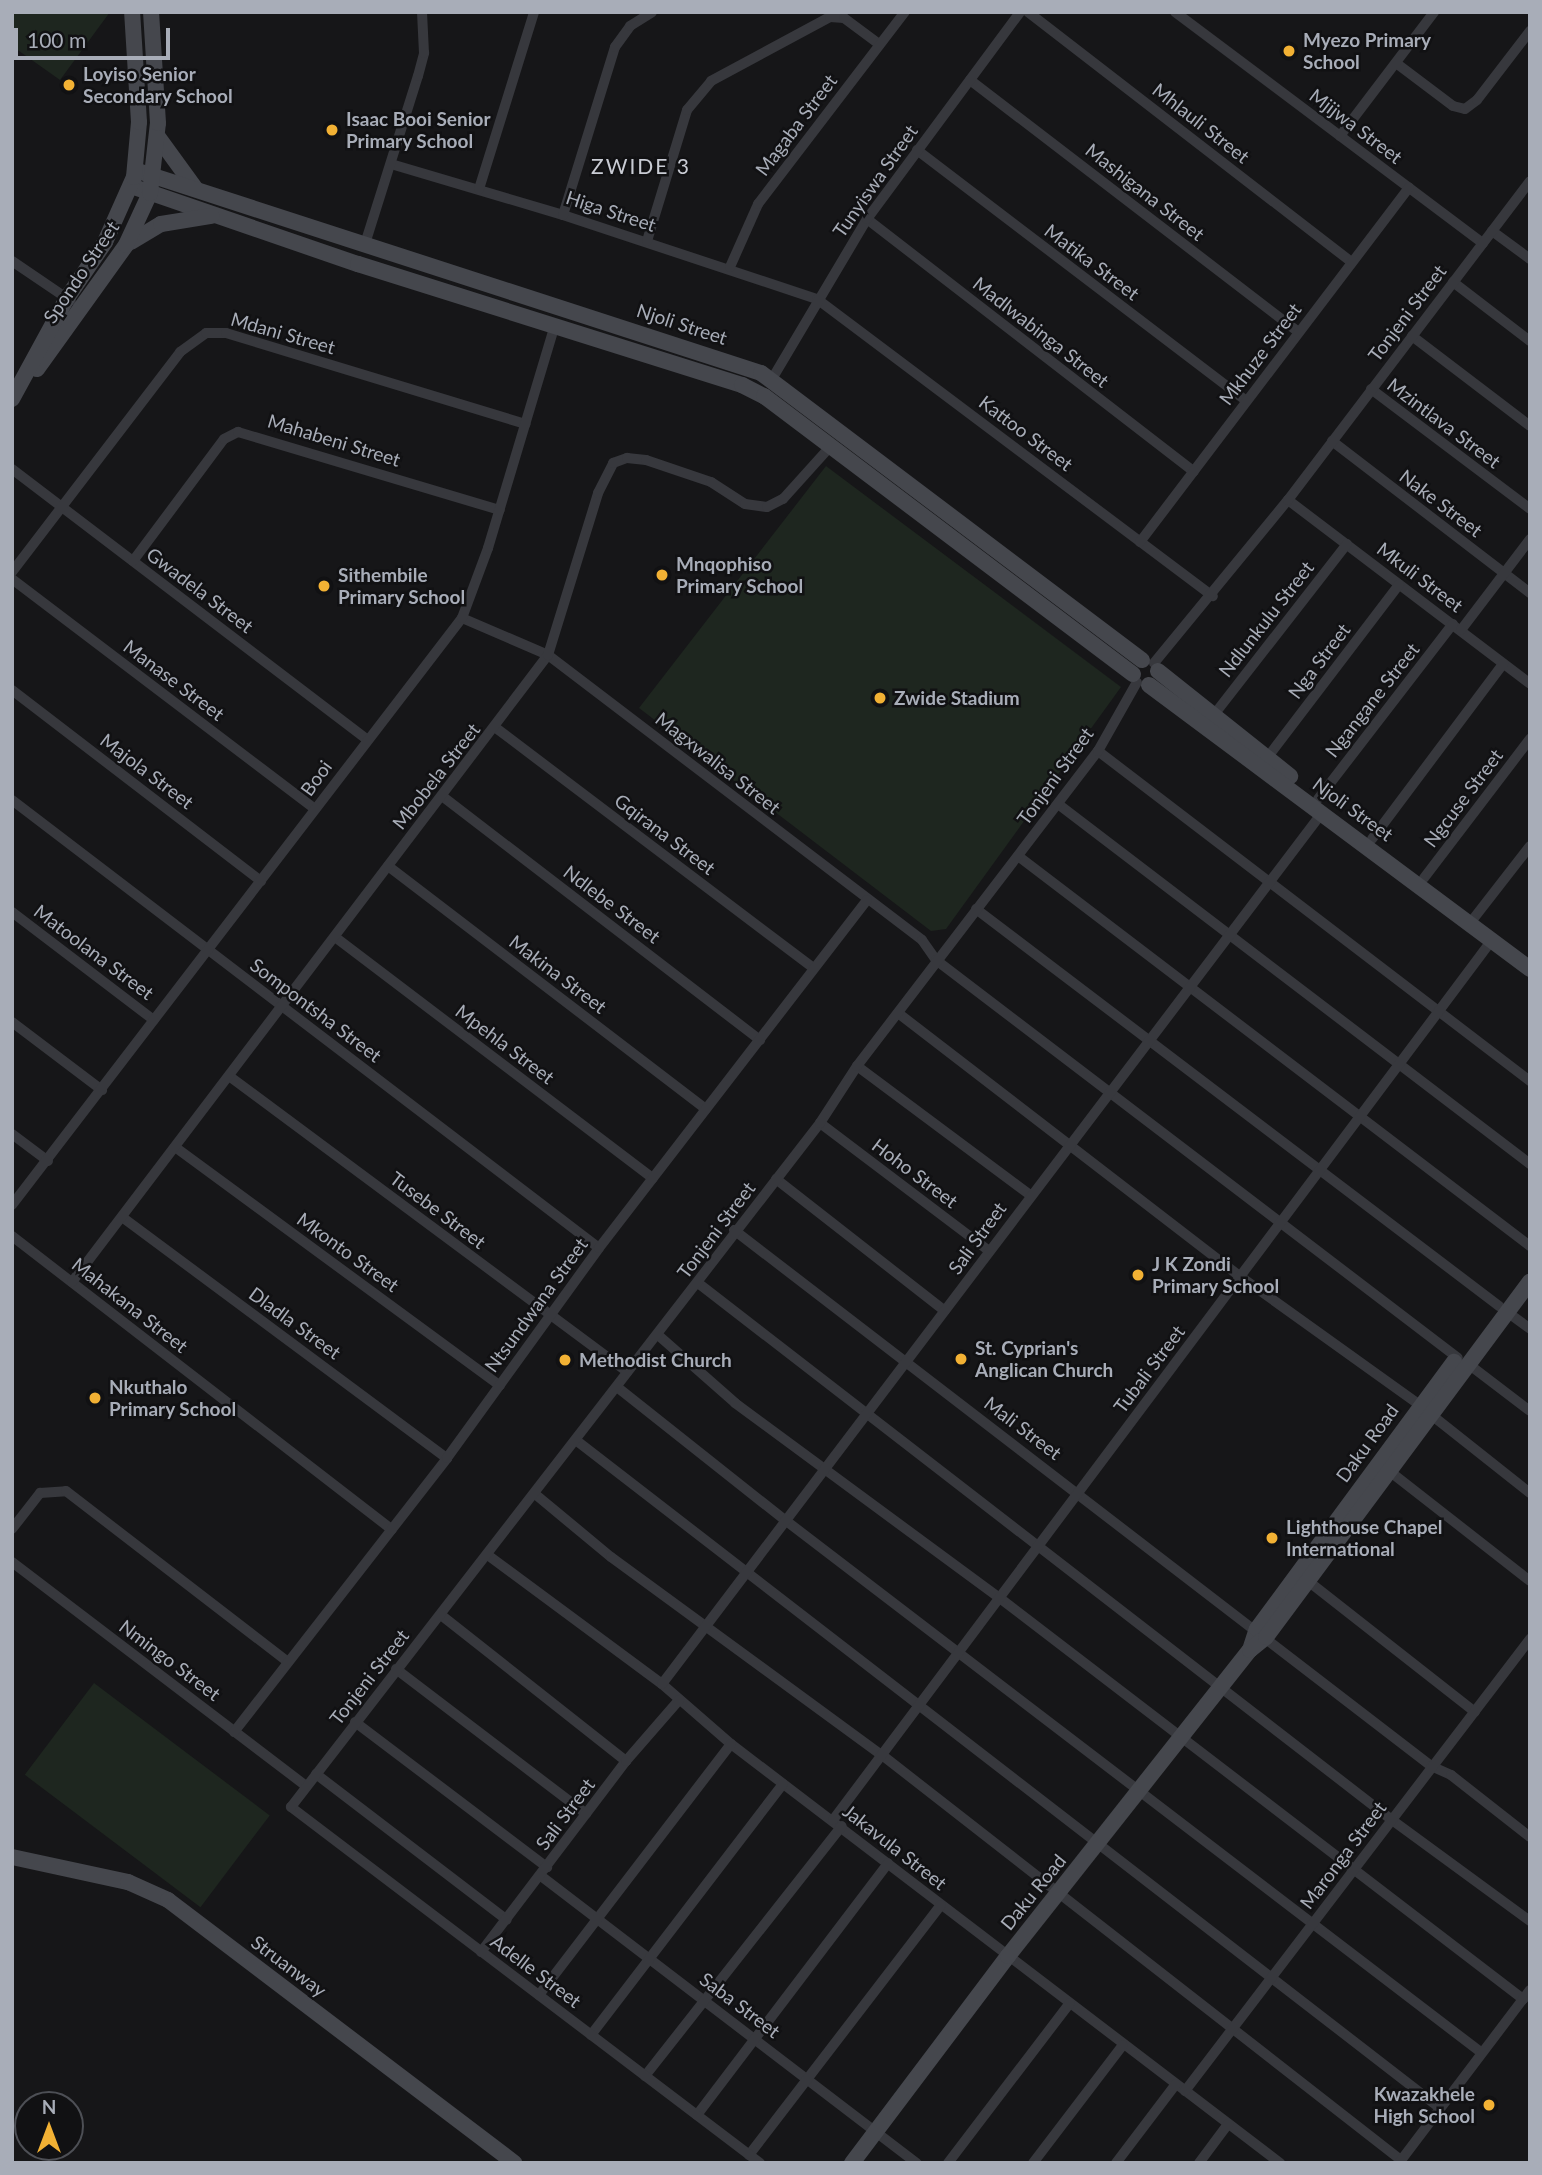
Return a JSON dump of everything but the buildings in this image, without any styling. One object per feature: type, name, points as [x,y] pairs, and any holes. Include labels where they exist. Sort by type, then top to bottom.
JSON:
[{"type":"main road","name":"Spondo Street","points":[[27,378],[67,298],[105,242],[131,186],[139,122],[132,12]]},
{"type":"main road","name":"Spondo Street","points":[[12,399],[82,309],[126,245],[150,193],[155,176],[158,137],[151,12]]},
{"type":"main road","points":[[158,137],[198,191]]},
{"type":"main road","name":"Njoli Street","points":[[135,170],[364,247],[696,351],[772,379],[1145,673],[1492,940],[1529,960]]},
{"type":"main road","name":"Njoli Street","points":[[131,186],[742,385],[1145,673],[1213,716],[1267,758],[1320,806],[1373,839],[1529,960]]},
{"type":"main road","points":[[126,245],[161,223],[217,216]]},
{"type":"main road","name":"Daku Road","points":[[1503,1309],[1530,1267]]},
{"type":"main road","name":"Daku Road","points":[[852,2163],[1008,1956],[1100,1844],[1250,1650],[1462,1360],[1503,1309],[1530,1281]]},
{"type":"main road","name":"Daku Road","points":[[1261,1633],[1308,1581],[1388,1470],[1425,1409]]},
{"type":"main road","name":"Struanway","points":[[12,1857],[128,1882],[169,1900],[514,2163]]},
{"type":"street","points":[[364,247],[424,52],[422,12]]},
{"type":"street","points":[[479,189],[534,12]]},
{"type":"street","points":[[563,215],[615,47],[630,26],[652,12]]},
{"type":"street","name":"Magaba Street","points":[[730,267],[754,210],[905,12]]},
{"type":"street","name":"Tunyiswa Street","points":[[772,379],[817,299],[867,219],[1020,12]]},
{"type":"street","name":"Mhlauli Street","points":[[1028,12],[1352,262]]},
{"type":"street","name":"Mjijwa Street","points":[[1175,12],[1483,243]]},
{"type":"street","points":[[1340,136],[1434,12]]},
{"type":"street","points":[[647,242],[687,110],[711,81],[830,17],[844,18],[879,44]]},
{"type":"street","points":[[1396,63],[1453,106],[1465,109],[1477,100],[1530,31]]},
{"type":"street","name":"Mashigana Street","points":[[970,80],[1298,332]]},
{"type":"street","name":"Matika Street","points":[[917,150],[1246,401]]},
{"type":"street","name":"Higa Street","points":[[391,164],[730,267],[817,299]]},
{"type":"street","name":"Tonjeni Street","points":[[291,1807],[396,1669],[489,1556],[627,1372],[698,1283],[734,1230],[820,1123],[857,1066],[936,960],[1098,751],[1145,673],[1213,596],[1530,181]]},
{"type":"street","name":"Mkhuze Street","points":[[1140,542],[1409,188]]},
{"type":"street","name":"Madlwabinga Street","points":[[867,219],[1194,472]]},
{"type":"street","points":[[1492,231],[1530,259]]},
{"type":"street","points":[[12,261],[82,309]]},
{"type":"street","points":[[1453,282],[1530,341]]},
{"type":"street","name":"Kattoo Street","points":[[817,299],[1213,596]]},
{"type":"street","name":"Booi","points":[[12,1205],[462,618],[500,510],[555,325]]},
{"type":"street","name":"Mdani Street","points":[[12,572],[188,342],[216,332],[524,424]]},
{"type":"street","points":[[1412,336],[1530,426]]},
{"type":"street","name":"Mzintlava Street","points":[[1371,389],[1530,509]]},
{"type":"street","name":"Mahabeni Street","points":[[133,561],[224,439],[238,432],[500,510]]},
{"type":"street","name":"Nake Street","points":[[1332,441],[1530,593]]},
{"type":"street","name":"Mbobela Street","points":[[72,1282],[496,728],[548,655],[598,493],[613,463],[627,457],[646,460],[710,482],[745,504],[767,508],[783,499],[829,447]]},
{"type":"street","name":"Gwadela Street","points":[[12,469],[367,739]]},
{"type":"street","name":"Mkuli Street","points":[[1288,500],[1530,684]]},
{"type":"street","name":"Ngangane Street","points":[[1320,806],[1457,627],[1530,539]]},
{"type":"street","name":"Ndlunkulu Street","points":[[1213,716],[1347,544]]},
{"type":"street","name":"Manase Street","points":[[12,579],[315,810]]},
{"type":"street","name":"Nga Street","points":[[1267,758],[1399,585]]},
{"type":"street","name":"Magxwalisa Street","points":[[462,618],[548,655],[922,940],[936,960],[1530,1411]]},
{"type":"street","points":[[1373,839],[1503,664]]},
{"type":"street","name":"Majola Street","points":[[12,690],[261,881]]},
{"type":"street","name":"Gqirana Street","points":[[496,728],[813,968]]},
{"type":"street","name":"Ngcuse Street","points":[[1424,878],[1530,739]]},
{"type":"street","points":[[1098,751],[1530,1081]]},
{"type":"street","name":"Ndlebe Street","points":[[442,796],[760,1040]]},
{"type":"street","name":"Sompontsha Street","points":[[12,800],[599,1248]]},
{"type":"street","points":[[1058,804],[1530,1164]]},
{"type":"street","name":"Sali Street","points":[[662,1684],[1149,1038],[1270,883],[1320,806]]},
{"type":"street","points":[[1474,918],[1530,846]]},
{"type":"street","points":[[1018,856],[1530,1246]]},
{"type":"street","name":"Makina Street","points":[[388,866],[706,1109]]},
{"type":"street","name":"Ntsundwana Street","points":[[234,1731],[447,1458],[599,1248],[867,900]]},
{"type":"street","points":[[976,909],[1530,1329]]},
{"type":"street","name":"Matoolana Street","points":[[12,912],[154,1020]]},
{"type":"street","name":"Mpehla Street","points":[[335,937],[653,1178]]},
{"type":"street","name":"Tubali Street","points":[[645,2076],[838,1823],[882,1755],[1082,1494],[1280,1222],[1441,1012],[1492,940]]},
{"type":"street","points":[[898,1013],[1241,1277],[1425,1409],[1530,1493]]},
{"type":"street","points":[[12,1022],[102,1090]]},
{"type":"street","points":[[857,1066],[1030,1195]]},
{"type":"street","name":"Tusebe Street","points":[[229,1076],[627,1372]]},
{"type":"street","name":"Hoho Street","points":[[820,1123],[989,1251]]},
{"type":"street","points":[[12,1134],[48,1161]]},
{"type":"street","name":"Mkonto Street","points":[[175,1147],[499,1386]]},
{"type":"street","points":[[776,1179],[945,1311]]},
{"type":"street","name":"Dladla Street","points":[[122,1217],[447,1458]]},
{"type":"street","name":"Mali Street","points":[[734,1230],[1082,1494],[1431,1766],[1451,1775],[1530,1837]]},
{"type":"street","name":"Mahakana Street","points":[[12,1236],[392,1530]]},
{"type":"street","points":[[698,1283],[865,1415],[1392,1820],[1530,1921]]},
{"type":"street","points":[[535,1494],[611,1557],[882,1755],[1057,1896],[1400,2161],[1526,1994],[1352,1872],[1001,1599],[735,1403],[658,1335]]},
{"type":"street","points":[[617,1387],[785,1520],[960,1650],[1312,1925],[1482,2053]]},
{"type":"street","points":[[577,1441],[921,1704],[1440,2108]]},
{"type":"street","points":[[1388,1470],[1530,1581]]},
{"type":"street","points":[[12,1529],[40,1493],[66,1491],[288,1662]]},
{"type":"street","name":"Jakavula Street","points":[[489,1556],[662,1684],[731,1744],[838,1823],[941,1905],[1280,2163]]},
{"type":"street","name":"Nmingo Street","points":[[12,1562],[306,1786]]},
{"type":"street","points":[[1308,1581],[1475,1712]]},
{"type":"street","points":[[441,1615],[626,1762]]},
{"type":"street","name":"Maronga Street","points":[[1116,2163],[1232,2029],[1530,1639]]},
{"type":"street","points":[[396,1669],[586,1814]]},
{"type":"street","name":"Sali Street","points":[[481,1952],[626,1762],[679,1700]]},
{"type":"street","name":"Saba Street","points":[[355,1722],[544,1872],[598,1920],[917,2163]]},
{"type":"street","points":[[539,1995],[731,1744]]},
{"type":"street","points":[[316,1774],[507,1920]]},
{"type":"street","points":[[591,2035],[783,1784]]},
{"type":"street","name":"Adelle Street","points":[[291,1807],[760,2163]]},
{"type":"street","points":[[696,2115],[888,1863]]},
{"type":"street","points":[[749,2155],[941,1905]]},
{"type":"street","points":[[948,2163],[1070,2003]]},
{"type":"street","points":[[1034,2163],[1123,2045]]},
{"type":"street","points":[[1199,2163],[1228,2124]]},
{"type":"shaded area","points":[[12,12],[110,12],[60,80],[12,46]]},
{"type":"shaded area","name":"Zwide Stadium","points":[[826,466],[1121,687],[946,929],[931,931],[639,708]]},
{"type":"shaded area","points":[[94,1683],[270,1815],[200,1907],[25,1775]]},
{"type":"place","name":"Myezo Primary School","points":[[1289,51]]},
{"type":"place","name":"Loyiso Senior Secondary School","points":[[69,85]]},
{"type":"place","name":"Isaac Booi Senior Primary School","points":[[332,130]]},
{"type":"place","name":"Mnqophiso Primary School","points":[[662,575]]},
{"type":"place","name":"Sithembile Primary School","points":[[324,586]]},
{"type":"place","name":"Zwide Stadium","points":[[880,698]]},
{"type":"place","name":"J K Zondi Primary School","points":[[1138,1275]]},
{"type":"place","name":"St. Cyprian's Anglican Church","points":[[961,1359]]},
{"type":"place","name":"Methodist Church","points":[[565,1360]]},
{"type":"place","name":"Nkuthalo Primary School","points":[[95,1398]]},
{"type":"place","name":"Lighthouse Chapel International","points":[[1272,1538]]},
{"type":"place","name":"Kwazakhele High School","points":[[1489,2105]]},
{"type":"district","name":"ZWIDE 3","points":[[641,166]]}]
